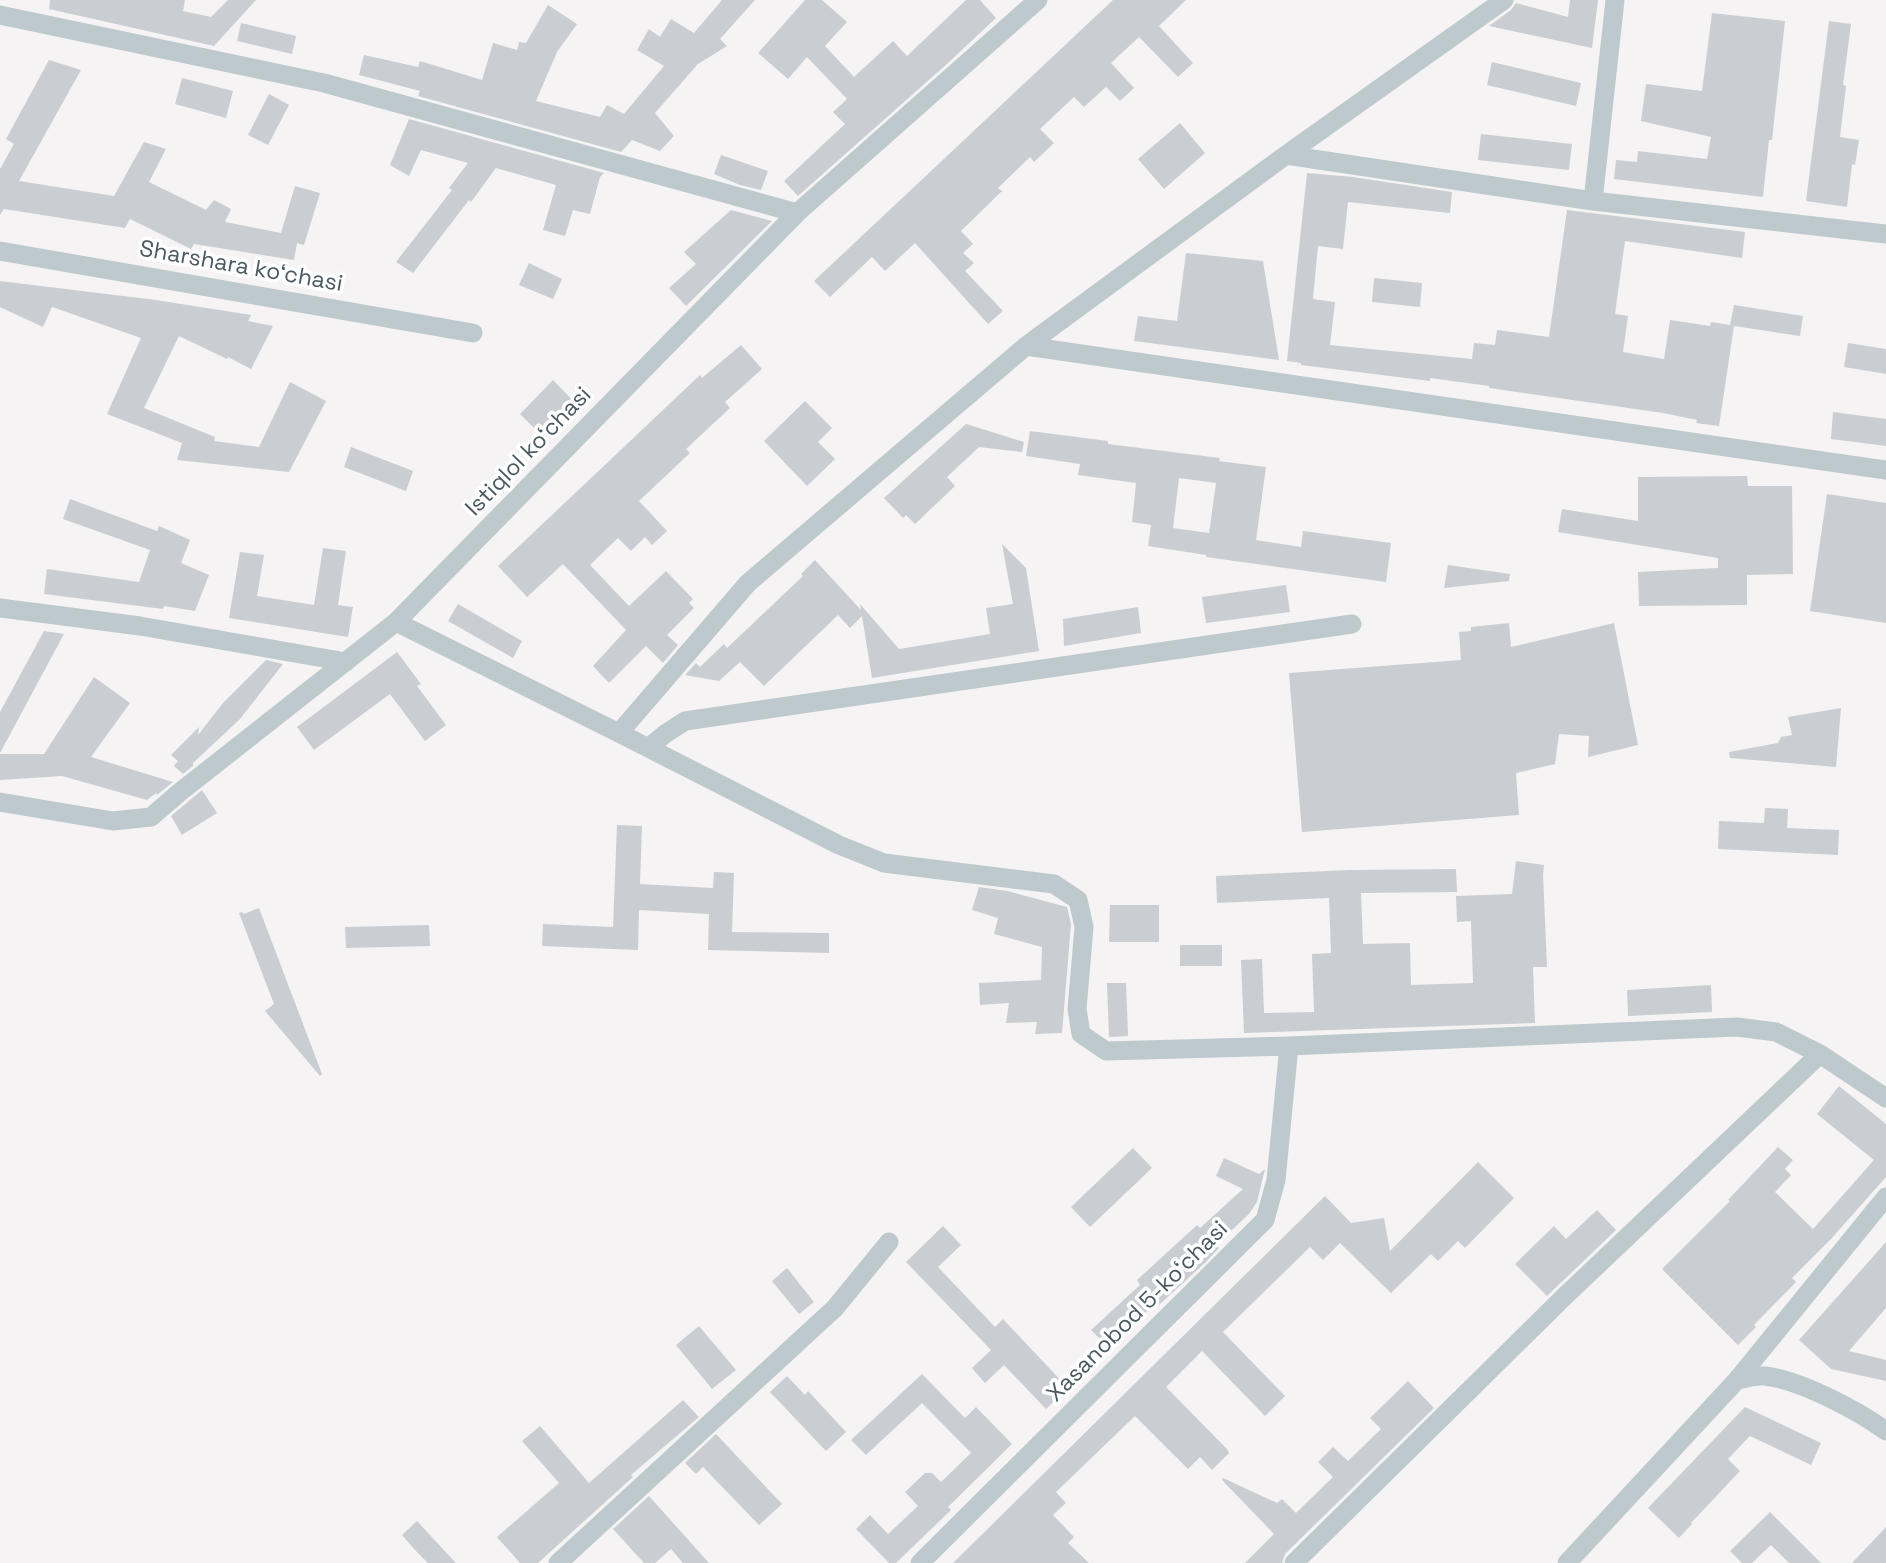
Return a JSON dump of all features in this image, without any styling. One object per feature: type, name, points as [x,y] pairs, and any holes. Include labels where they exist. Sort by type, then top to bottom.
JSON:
[{"type":"street","points":[[619,733],[748,583],[1026,346],[1286,155],[1504,0]]},
{"type":"street","points":[[1593,201],[1615,0]]},
{"type":"street","name":"Istiqlol koʻchasi","points":[[0,802],[113,821],[151,817],[396,622],[797,213],[1033,1]]},
{"type":"street","points":[[0,15],[324,83],[797,213]]},
{"type":"street","points":[[1286,155],[1593,201],[1886,234]]},
{"type":"street","name":"Sharshara koʻchasi","points":[[0,251],[473,332]]},
{"type":"street","points":[[1026,346],[1886,470]]},
{"type":"street","points":[[0,608],[140,626],[346,662]]},
{"type":"street","points":[[396,622],[839,845],[884,863],[1054,884],[1078,900],[1084,927],[1077,1009],[1081,1034],[1107,1051],[1737,1027],[1776,1032],[1820,1054],[1886,1098]]},
{"type":"street","points":[[648,748],[685,721],[1352,624]]},
{"type":"street","name":"Xasanobod 5-koʻchasi","points":[[920,1563],[1265,1220],[1276,1180],[1289,1046]]},
{"type":"street","points":[[1294,1563],[1565,1296],[1820,1054]]},
{"type":"street","points":[[1567,1563],[1737,1380],[1886,1197]]},
{"type":"street","points":[[558,1563],[835,1308],[889,1242]]},
{"type":"street","points":[[1737,1380],[1762,1376],[1798,1383],[1870,1419],[1886,1431]]},
{"type":"building","points":[[50,0],[185,0],[183,11],[211,17],[228,0],[256,0],[214,46],[49,9]]},
{"type":"building","points":[[722,0],[755,0],[720,39],[727,46],[698,64],[655,113],[674,136],[660,151],[632,140],[621,152],[418,96],[420,91],[359,75],[364,55],[418,67],[420,61],[482,80],[493,43],[517,50],[519,42],[526,43],[548,5],[577,24],[557,52],[536,101],[600,117],[607,105],[624,114],[664,66],[637,50],[649,29],[660,37],[671,19],[694,33]]},
{"type":"building","points":[[805,0],[822,0],[847,22],[825,46],[854,77],[893,41],[907,56],[966,0],[980,0],[996,18],[798,196],[784,181],[845,124],[833,112],[847,99],[807,57],[788,79],[758,53]]},
{"type":"building","points":[[1113,0],[1186,0],[1159,26],[1193,63],[1178,77],[1139,37],[1111,63],[1134,88],[1120,101],[1106,87],[1084,107],[1074,97],[1040,129],[1054,143],[1034,162],[1030,157],[998,188],[1002,191],[961,231],[973,244],[963,253],[974,263],[965,271],[1003,311],[988,324],[915,243],[885,271],[872,257],[830,297],[814,281]]},
{"type":"building","points":[[1570,0],[1598,0],[1592,48],[1489,26],[1516,3],[1568,17]]},
{"type":"building","points":[[1712,13],[1785,21],[1763,197],[1614,179],[1616,160],[1637,162],[1638,151],[1707,159],[1711,137],[1641,121],[1646,84],[1702,91]]},
{"type":"building","points":[[1829,21],[1851,24],[1840,137],[1859,140],[1855,165],[1852,164],[1847,207],[1806,201]]},
{"type":"building","points":[[241,23],[296,36],[292,54],[237,41]]},
{"type":"building","points":[[49,60],[81,70],[19,181],[114,196],[144,142],[166,149],[149,182],[206,210],[214,200],[231,209],[225,222],[281,233],[295,186],[320,193],[304,245],[297,243],[294,260],[194,244],[191,249],[130,219],[125,228],[4,209],[0,215],[0,169],[14,144],[6,139]]},
{"type":"building","points":[[1492,62],[1581,83],[1576,106],[1487,85]]},
{"type":"building","points":[[182,78],[233,91],[226,118],[175,104]]},
{"type":"building","points":[[269,94],[289,105],[268,145],[248,135]]},
{"type":"building","points":[[409,119],[604,173],[600,177],[590,214],[573,210],[565,236],[543,230],[556,185],[496,168],[413,273],[396,262],[452,190],[449,188],[468,163],[421,150],[409,176],[390,165]]},
{"type":"building","points":[[1180,123],[1205,153],[1164,189],[1138,159]]},
{"type":"building","points":[[1481,134],[1572,144],[1569,170],[1478,160]]},
{"type":"building","points":[[721,155],[768,171],[761,190],[714,174]]},
{"type":"building","points":[[1307,173],[1452,192],[1450,213],[1348,202],[1343,249],[1318,246],[1313,299],[1335,302],[1330,345],[1472,359],[1474,343],[1495,345],[1497,330],[1549,337],[1567,210],[1745,232],[1742,258],[1625,241],[1615,314],[1628,316],[1623,352],[1664,359],[1670,320],[1710,326],[1711,322],[1730,325],[1734,305],[1803,316],[1800,336],[1734,326],[1719,426],[1696,423],[1697,420],[1663,413],[1489,386],[1430,378],[1430,381],[1287,361]]},
{"type":"building","points":[[731,210],[772,221],[686,306],[669,288],[696,264],[684,252]]},
{"type":"building","points":[[1186,253],[1263,261],[1279,360],[1134,341],[1138,316],[1177,321]]},
{"type":"building","points":[[529,263],[562,279],[553,299],[519,285]]},
{"type":"building","points":[[1374,278],[1422,283],[1420,307],[1372,302]]},
{"type":"building","points":[[0,281],[156,300],[251,315],[248,321],[273,326],[251,369],[179,336],[144,408],[215,437],[214,441],[259,447],[290,382],[326,401],[289,472],[177,460],[182,443],[107,414],[141,338],[52,307],[43,327],[0,307]]},
{"type":"building","points":[[1848,343],[1886,349],[1886,374],[1844,367]]},
{"type":"building","points":[[741,345],[762,369],[725,402],[730,408],[686,449],[690,453],[639,501],[667,531],[652,545],[645,537],[631,551],[618,538],[590,565],[629,606],[666,571],[693,599],[689,603],[694,608],[667,635],[678,645],[663,663],[646,646],[609,683],[593,666],[626,630],[563,564],[527,597],[498,566],[700,375],[702,378]]},
{"type":"building","points":[[553,380],[578,406],[545,439],[520,414]]},
{"type":"building","points":[[805,401],[832,428],[818,442],[835,459],[807,486],[764,441]]},
{"type":"building","points":[[1833,412],[1886,419],[1886,446],[1831,439]]},
{"type":"building","points":[[966,424],[1024,442],[1022,452],[979,447],[947,477],[955,486],[915,524],[906,515],[903,518],[884,498]]},
{"type":"building","points":[[1030,431],[1266,467],[1256,540],[1301,547],[1303,531],[1391,543],[1386,582],[1206,557],[1148,546],[1151,525],[1132,522],[1136,483],[1078,475],[1080,464],[1026,456]],"holes":[[[1179,478],[1216,483],[1209,533],[1173,528]]]},
{"type":"building","points":[[351,447],[413,471],[406,491],[344,467]]},
{"type":"building","points":[[1747,476],[1748,486],[1792,486],[1793,574],[1747,575],[1747,605],[1639,606],[1638,572],[1718,568],[1718,558],[1558,532],[1562,509],[1638,521],[1638,477]]},
{"type":"building","points":[[1827,494],[1886,503],[1886,623],[1810,611]]},
{"type":"building","points":[[70,499],[157,531],[159,526],[190,540],[181,563],[209,575],[195,611],[44,594],[47,569],[139,582],[150,550],[63,519]]},
{"type":"building","points":[[1002,544],[1026,568],[1039,651],[872,678],[862,616],[850,628],[838,615],[764,686],[740,662],[719,681],[685,675],[696,663],[700,667],[724,644],[727,648],[803,576],[801,574],[815,560],[861,610],[860,604],[899,649],[990,634],[986,608],[1013,604]]},
{"type":"building","points":[[323,548],[346,551],[338,605],[353,607],[348,637],[229,618],[240,552],[264,555],[257,596],[314,605]]},
{"type":"building","points":[[1448,565],[1510,574],[1509,581],[1444,588]]},
{"type":"building","points":[[1286,585],[1290,612],[1206,623],[1202,597]]},
{"type":"building","points":[[458,604],[522,641],[513,658],[448,621]]},
{"type":"building","points":[[1138,607],[1141,633],[1064,646],[1063,619]]},
{"type":"building","points":[[1509,623],[1511,647],[1614,623],[1638,745],[1588,757],[1589,736],[1559,734],[1555,764],[1516,773],[1519,815],[1302,832],[1289,673],[1461,660],[1459,632],[1471,631],[1471,627]]},
{"type":"building","points":[[44,631],[64,634],[0,753],[0,712]]},
{"type":"building","points":[[397,652],[421,684],[417,686],[446,725],[425,741],[390,694],[314,750],[297,727]]},
{"type":"building","points":[[266,660],[283,664],[240,719],[183,774],[174,766],[178,761],[171,755],[199,727],[198,735],[223,703]]},
{"type":"building","points":[[94,677],[130,703],[91,757],[173,782],[147,800],[62,776],[0,780],[0,754],[44,754]]},
{"type":"building","points":[[1841,708],[1836,767],[1730,758],[1729,752],[1778,743],[1781,737],[1792,735],[1788,717]]},
{"type":"building","points":[[202,790],[217,813],[182,835],[171,816]]},
{"type":"building","points":[[1765,808],[1788,809],[1787,828],[1839,830],[1838,855],[1718,849],[1719,821],[1764,823]]},
{"type":"building","points":[[617,825],[642,826],[640,884],[713,888],[714,872],[734,873],[732,932],[829,933],[829,953],[708,950],[709,914],[639,910],[638,950],[542,946],[543,924],[613,927]]},
{"type":"building","points":[[1516,861],[1544,865],[1547,967],[1533,967],[1535,1023],[1244,1033],[1241,960],[1262,959],[1264,1013],[1314,1012],[1312,954],[1331,953],[1329,898],[1217,903],[1216,876],[1456,869],[1457,892],[1361,893],[1363,944],[1410,943],[1411,985],[1473,983],[1471,921],[1457,922],[1456,896],[1512,894]]},
{"type":"building","points":[[979,887],[1007,891],[1067,907],[1071,924],[1062,1033],[1035,1034],[1037,1022],[1006,1023],[1009,1003],[980,1005],[979,983],[1041,980],[1042,947],[994,934],[998,918],[972,910]]},
{"type":"building","points":[[1110,905],[1159,905],[1159,942],[1109,942]]},
{"type":"building","points":[[259,908],[322,1074],[320,1076],[265,1011],[274,1004],[239,913],[244,914]]},
{"type":"building","points":[[429,925],[430,946],[346,948],[345,927]]},
{"type":"building","points":[[1180,945],[1222,945],[1222,966],[1180,966]]},
{"type":"building","points":[[1107,983],[1126,983],[1128,1036],[1109,1037]]},
{"type":"building","points":[[1711,985],[1712,1012],[1628,1016],[1627,990]]},
{"type":"building","points":[[1839,1086],[1886,1124],[1886,1177],[1792,1278],[1796,1282],[1738,1345],[1662,1269],[1730,1201],[1728,1200],[1778,1147],[1793,1160],[1785,1169],[1791,1175],[1775,1192],[1813,1229],[1874,1160],[1817,1114]]},
{"type":"building","points":[[1133,1148],[1152,1168],[1090,1227],[1071,1207]]},
{"type":"building","points":[[1224,1158],[1259,1174],[1265,1169],[1257,1202],[1249,1214],[1216,1245],[1219,1248],[1206,1262],[1108,1347],[1091,1330],[1140,1285],[1137,1280],[1197,1225],[1200,1228],[1243,1189],[1216,1176]]},
{"type":"building","points":[[1478,1162],[1514,1198],[1465,1248],[1458,1241],[1438,1261],[1431,1254],[1391,1293],[1340,1243],[1323,1260],[1310,1247],[1223,1332],[1285,1396],[1265,1416],[1202,1351],[1166,1387],[1227,1449],[1229,1453],[1212,1470],[1200,1457],[1188,1469],[1135,1416],[1056,1492],[1066,1503],[1053,1515],[1074,1537],[1068,1543],[1089,1563],[953,1563],[1325,1196],[1351,1223],[1384,1218],[1390,1251]]},
{"type":"building","points":[[1597,1210],[1616,1230],[1547,1296],[1515,1264],[1554,1226],[1566,1239]]},
{"type":"building","points":[[943,1226],[961,1245],[938,1267],[995,1327],[1003,1319],[1068,1388],[1046,1409],[1004,1365],[985,1383],[972,1368],[991,1350],[906,1262]]},
{"type":"building","points":[[1886,1242],[1886,1308],[1849,1351],[1886,1360],[1886,1381],[1831,1369],[1799,1340]]},
{"type":"building","points":[[787,1268],[814,1302],[799,1314],[772,1281]]},
{"type":"building","points":[[699,1326],[736,1370],[712,1389],[676,1345]]},
{"type":"building","points":[[922,1374],[965,1418],[976,1407],[1012,1444],[948,1507],[951,1510],[896,1563],[889,1563],[856,1529],[870,1515],[888,1534],[918,1506],[905,1492],[925,1473],[932,1473],[941,1482],[971,1453],[922,1403],[866,1455],[851,1440]]},
{"type":"building","points":[[787,1376],[805,1395],[808,1391],[846,1432],[826,1451],[770,1392]]},
{"type":"building","points":[[1408,1381],[1434,1408],[1285,1554],[1282,1563],[1245,1563],[1274,1534],[1223,1478],[1277,1503],[1282,1499],[1296,1513],[1333,1477],[1318,1462],[1333,1447],[1348,1461],[1381,1429],[1370,1418]]},
{"type":"building","points":[[683,1400],[699,1417],[631,1475],[633,1477],[538,1563],[520,1563],[497,1537],[559,1483],[522,1441],[540,1426],[589,1483]]},
{"type":"building","points":[[1745,1407],[1821,1443],[1811,1465],[1750,1436],[1728,1459],[1740,1471],[1679,1538],[1648,1508]]},
{"type":"building","points":[[716,1434],[782,1504],[759,1525],[703,1467],[696,1474],[685,1463]]},
{"type":"building","points":[[649,1496],[709,1563],[683,1563],[671,1549],[655,1563],[644,1563],[613,1529]]},
{"type":"building","points":[[1770,1512],[1821,1563],[1789,1563],[1771,1545],[1752,1563],[1742,1563],[1730,1551]]},
{"type":"building","points":[[417,1521],[456,1563],[428,1563],[415,1550],[402,1535]]},
{"type":"building","points":[[1886,1527],[1886,1563],[1852,1563]]}]
